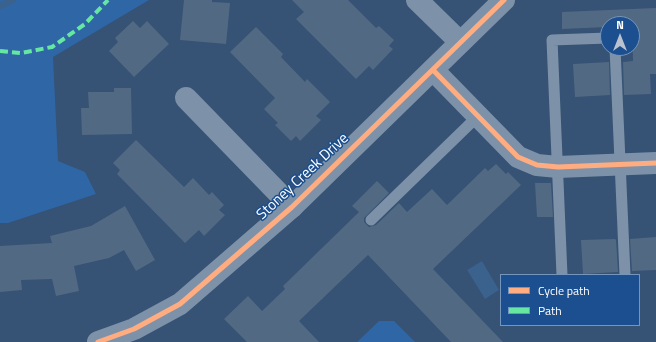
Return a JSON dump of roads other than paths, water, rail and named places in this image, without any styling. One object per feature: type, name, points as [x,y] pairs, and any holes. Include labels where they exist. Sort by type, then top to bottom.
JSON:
[{"type":"street","points":[[417,0],[460,42]]},
{"type":"street","name":"Stoney Creek Drive","points":[[109,340],[134,329],[180,304],[292,206],[504,0]]},
{"type":"street","points":[[433,70],[518,157],[537,165],[558,167],[656,164]]},
{"type":"street","points":[[186,98],[292,206]]},
{"type":"lane","points":[[562,274],[552,40],[600,38]]},
{"type":"lane","points":[[615,56],[625,274]]},
{"type":"lane","points":[[371,220],[478,116]]},
{"type":"waterway","points":[[0,6],[13,0]]}]
